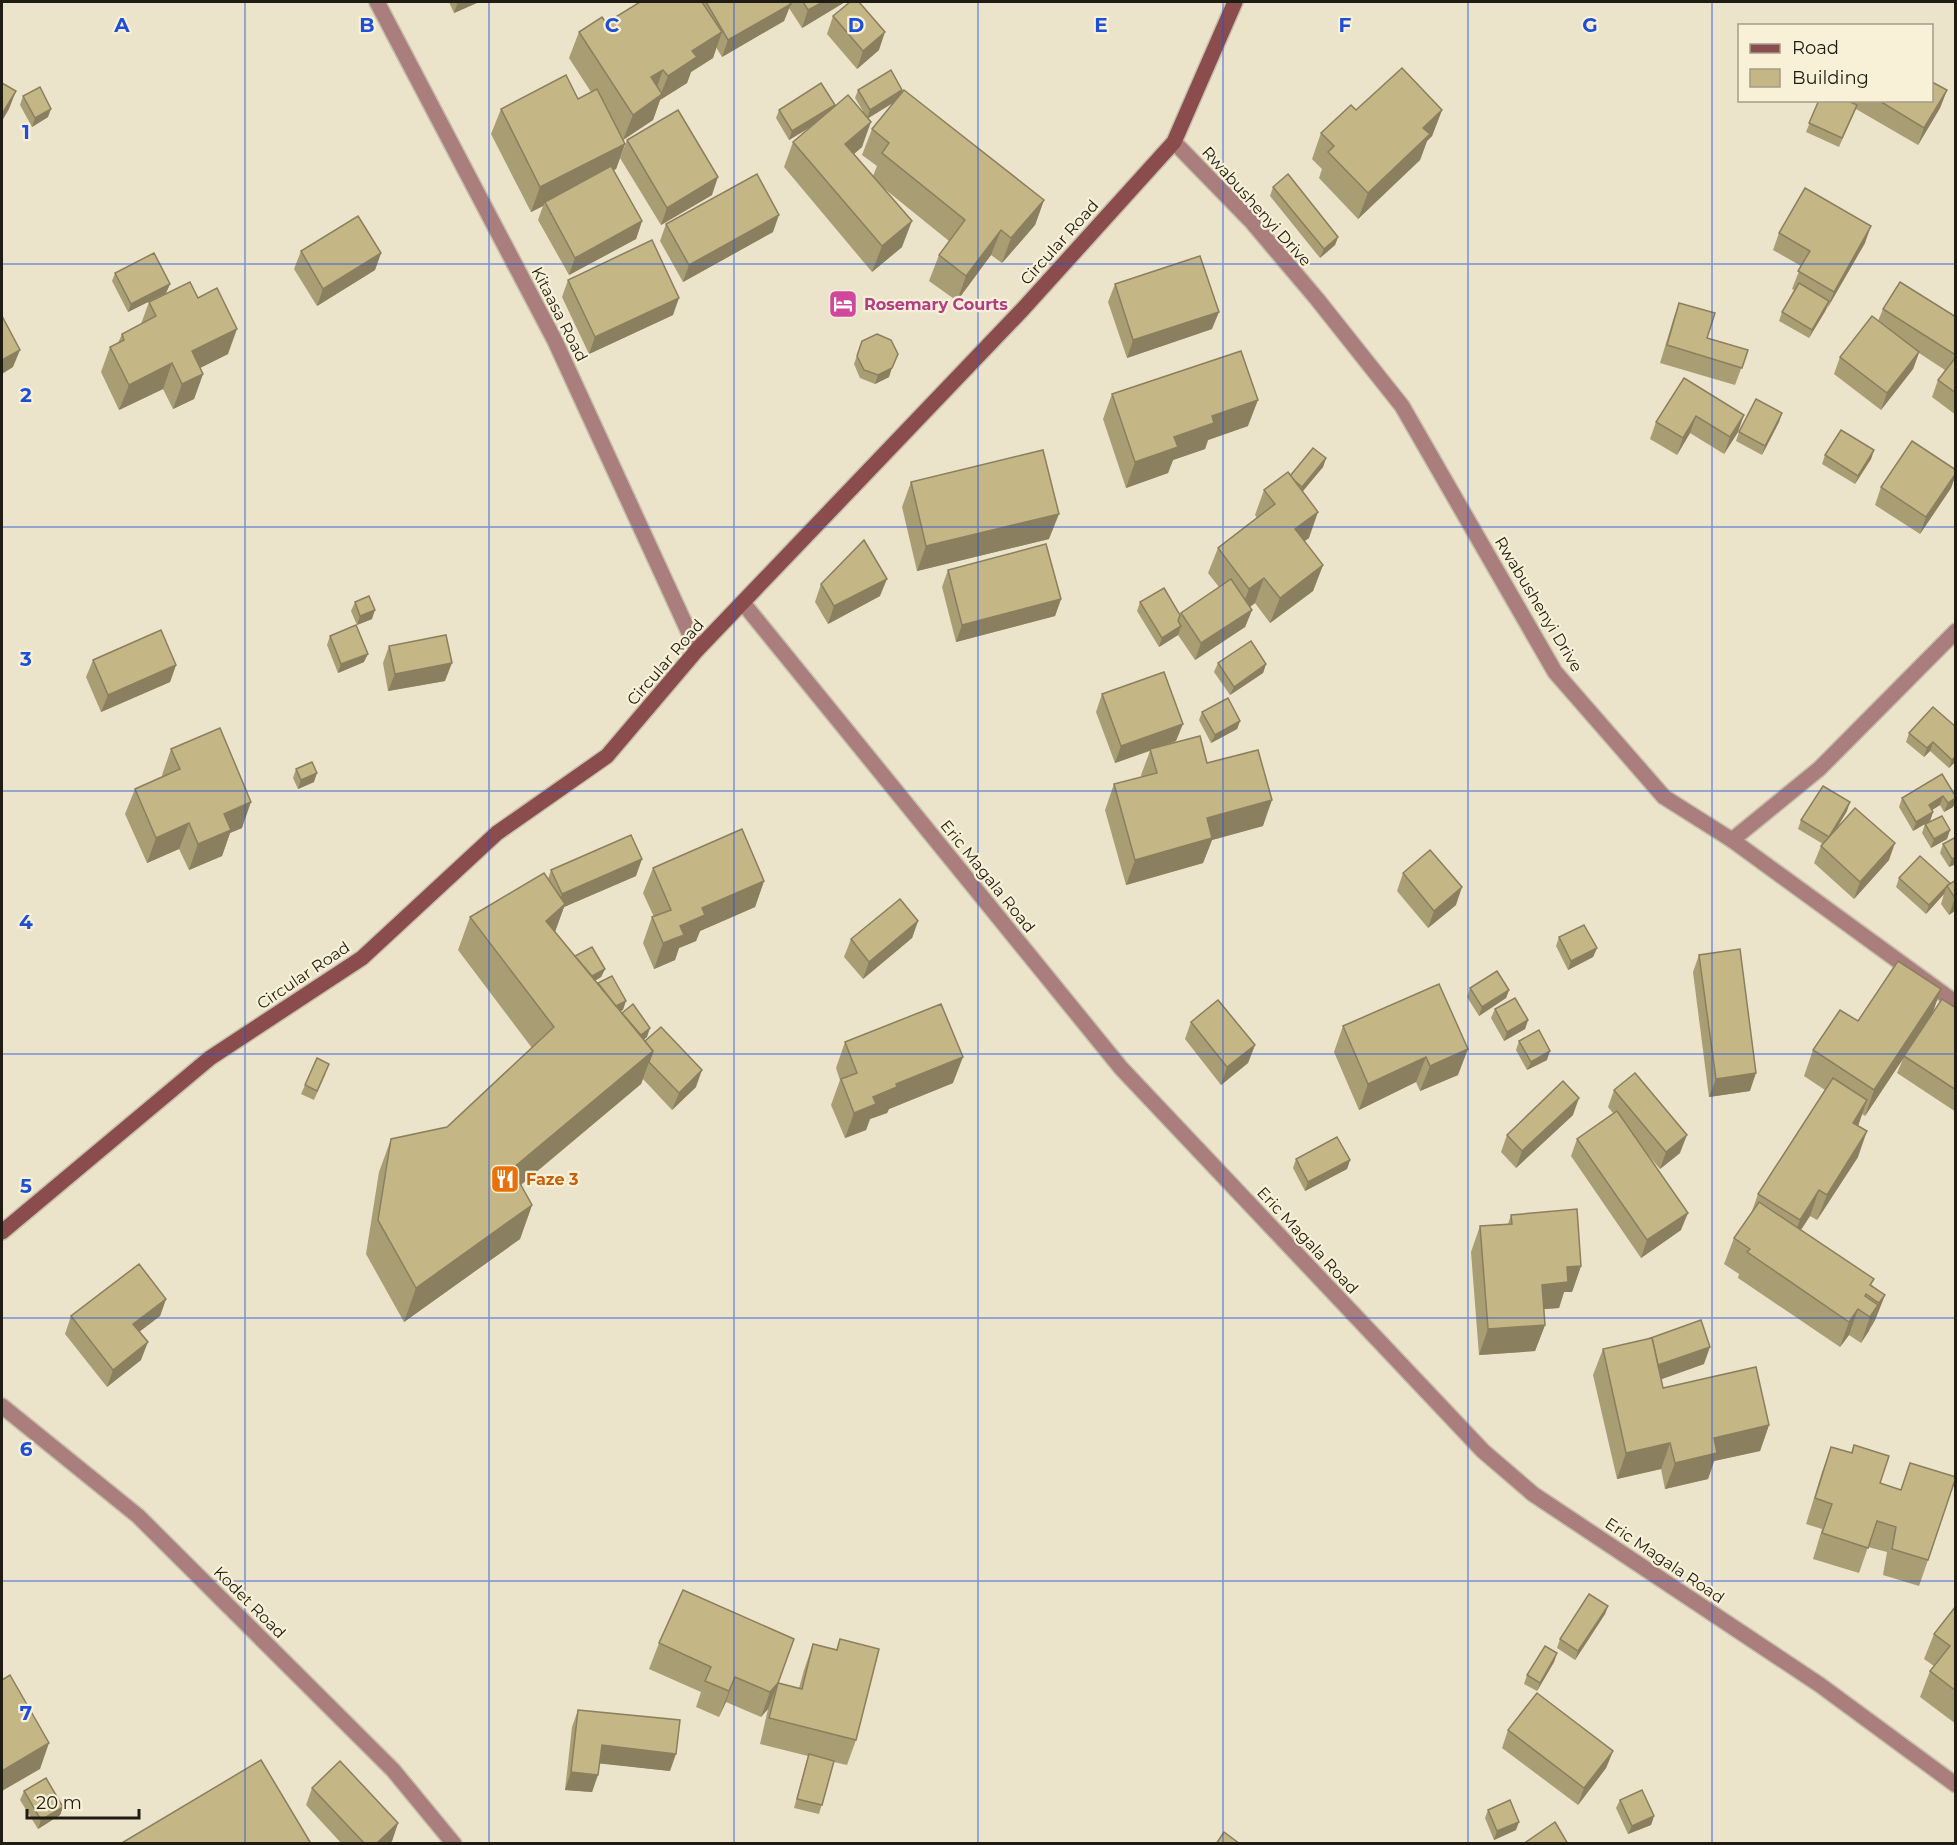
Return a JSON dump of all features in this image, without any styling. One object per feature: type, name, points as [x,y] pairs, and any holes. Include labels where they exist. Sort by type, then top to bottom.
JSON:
[{"type":"street","name":"Kitaasa Road","points":[[377,2],[555,341],[697,650]]},
{"type":"street","name":"Circular Road","points":[[2,1232],[210,1058],[362,958],[497,833],[607,756],[697,650],[1015,318],[1174,142],[1235,2]]},
{"type":"street","name":"Rwabushenyi Drive","points":[[1174,142],[1251,221],[1317,299],[1402,406],[1555,672],[1664,796],[1732,840],[1956,1003]]},
{"type":"street","name":"Eric Magala Road","points":[[742,603],[1121,1068],[1484,1451],[1533,1494],[1820,1685],[1956,1785]]},
{"type":"street","points":[[1732,840],[1819,769],[1956,631]]},
{"type":"street","name":"Kodet Road","points":[[2,1406],[138,1516],[393,1770],[454,1844]]},
{"type":"building","points":[[640,2],[702,2],[722,32],[692,51],[697,57],[668,76],[663,70],[651,77],[662,94],[633,115],[579,32],[602,17],[606,23]]},
{"type":"building","points":[[706,2],[789,2],[791,4],[728,40]]},
{"type":"building","points":[[803,2],[823,2],[808,10]]},
{"type":"building","points":[[850,2],[859,2],[885,32],[863,51],[833,16]]},
{"type":"building","points":[[1402,68],[1442,110],[1423,128],[1430,134],[1368,193],[1328,152],[1334,146],[1321,133],[1351,105],[1356,110]]},
{"type":"building","points":[[891,70],[902,90],[870,110],[858,90]]},
{"type":"building","points":[[566,75],[578,99],[597,89],[625,144],[540,187],[501,109]]},
{"type":"building","points":[[2,83],[16,91],[2,114]]},
{"type":"building","points":[[821,83],[835,105],[792,131],[779,110]]},
{"type":"building","points":[[1933,83],[1947,90],[1924,128],[1881,102],[1933,102]]},
{"type":"building","points":[[40,87],[51,109],[35,118],[23,96]]},
{"type":"building","points":[[904,90],[1044,200],[1011,238],[1001,230],[966,276],[939,255],[965,220],[882,153],[889,143],[872,129]]},
{"type":"building","points":[[848,95],[871,122],[845,144],[912,221],[882,246],[793,142]]},
{"type":"building","points":[[1818,102],[1850,102],[1857,105],[1842,138],[1809,123]]},
{"type":"building","points":[[678,110],[718,177],[667,208],[627,140]]},
{"type":"building","points":[[611,166],[642,221],[575,258],[545,202]]},
{"type":"building","points":[[757,174],[779,215],[689,265],[666,224]]},
{"type":"building","points":[[1288,174],[1338,237],[1324,249],[1273,187]]},
{"type":"building","points":[[1805,188],[1871,226],[1834,292],[1798,271],[1810,251],[1779,233]]},
{"type":"building","points":[[358,216],[381,253],[323,289],[301,251]]},
{"type":"building","points":[[652,240],[679,298],[595,337],[568,280]]},
{"type":"building","points":[[154,253],[170,284],[131,304],[115,273]]},
{"type":"building","points":[[1200,256],[1219,312],[1133,340],[1115,284]]},
{"type":"building","points":[[190,282],[198,298],[217,288],[237,329],[192,351],[203,374],[182,384],[172,363],[129,385],[110,347],[124,340],[122,334],[156,316],[149,302]]},
{"type":"building","points":[[1900,282],[1956,317],[1956,352],[1954,354],[1883,309]]},
{"type":"building","points":[[1799,283],[1829,301],[1812,330],[1782,312]]},
{"type":"building","points":[[1679,303],[1715,313],[1707,338],[1748,350],[1742,368],[1667,345]]},
{"type":"building","points":[[2,316],[20,350],[2,360]]},
{"type":"building","points":[[1872,316],[1919,352],[1887,393],[1840,357]]},
{"type":"building","points":[[877,334],[891,340],[898,354],[892,368],[878,375],[864,370],[857,356],[862,341]]},
{"type":"building","points":[[1241,351],[1258,400],[1212,416],[1214,423],[1174,437],[1178,447],[1135,462],[1112,394]]},
{"type":"building","points":[[1956,357],[1956,393],[1938,380]]},
{"type":"building","points":[[1684,378],[1744,415],[1730,437],[1696,416],[1683,438],[1656,422]]},
{"type":"building","points":[[1756,399],[1782,413],[1765,446],[1739,432]]},
{"type":"building","points":[[1841,430],[1874,450],[1858,476],[1825,455]]},
{"type":"building","points":[[1912,441],[1956,470],[1926,517],[1881,487]]},
{"type":"building","points":[[1313,448],[1326,458],[1302,487],[1290,476]]},
{"type":"building","points":[[1043,450],[1059,514],[926,546],[911,482]]},
{"type":"building","points":[[1288,472],[1318,512],[1295,529],[1323,565],[1280,598],[1264,578],[1249,589],[1218,548],[1275,504],[1264,490]]},
{"type":"building","points":[[864,540],[887,579],[834,606],[821,584]]},
{"type":"building","points":[[1046,544],[1061,599],[962,625],[948,570]]},
{"type":"building","points":[[1231,579],[1252,610],[1201,643],[1181,613]]},
{"type":"building","points":[[1164,588],[1180,615],[1178,621],[1181,626],[1162,638],[1140,602]]},
{"type":"building","points":[[369,596],[375,610],[360,616],[355,602]]},
{"type":"building","points":[[356,625],[368,654],[341,664],[330,636]]},
{"type":"building","points":[[161,630],[176,665],[108,695],[93,660]]},
{"type":"building","points":[[446,635],[452,663],[395,674],[389,646]]},
{"type":"building","points":[[1251,641],[1266,664],[1234,687],[1218,663]]},
{"type":"building","points":[[1164,672],[1183,724],[1121,746],[1102,694]]},
{"type":"building","points":[[1228,698],[1240,721],[1215,735],[1202,712]]},
{"type":"building","points":[[1933,707],[1956,727],[1956,756],[1952,760],[1933,742],[1927,748],[1909,733]]},
{"type":"building","points":[[220,728],[251,802],[224,814],[231,830],[198,844],[189,823],[156,838],[135,789],[180,769],[171,749]]},
{"type":"building","points":[[1200,736],[1207,763],[1258,750],[1272,800],[1207,818],[1212,838],[1135,860],[1114,784],[1157,773],[1150,749]]},
{"type":"building","points":[[312,762],[317,773],[301,780],[296,769]]},
{"type":"building","points":[[1942,774],[1956,798],[1948,803],[1943,796],[1929,805],[1933,812],[1916,822],[1902,798]]},
{"type":"building","points":[[1823,786],[1850,802],[1829,837],[1801,820]]},
{"type":"building","points":[[1855,808],[1895,843],[1860,882],[1821,846]]},
{"type":"building","points":[[1942,816],[1950,830],[1934,839],[1925,824]]},
{"type":"building","points":[[742,829],[764,881],[702,908],[705,915],[680,926],[684,935],[663,943],[652,917],[671,910],[653,868]]},
{"type":"building","points":[[631,835],[642,859],[562,894],[551,870]]},
{"type":"building","points":[[1956,837],[1956,857],[1952,859],[1943,844]]},
{"type":"building","points":[[1430,850],[1462,887],[1434,911],[1403,873]]},
{"type":"building","points":[[1920,856],[1950,883],[1929,905],[1899,878]]},
{"type":"building","points":[[544,873],[565,904],[546,921],[653,1051],[512,1169],[532,1205],[416,1288],[378,1220],[391,1139],[447,1127],[554,1027],[470,917]]},
{"type":"building","points":[[1956,880],[1956,897],[1955,898],[1947,886]]},
{"type":"building","points":[[900,899],[918,921],[869,962],[851,939]]},
{"type":"building","points":[[1584,925],[1597,948],[1571,961],[1559,937]]},
{"type":"building","points":[[592,947],[605,969],[592,976],[575,956]]},
{"type":"building","points":[[1740,949],[1756,1073],[1716,1079],[1699,955]]},
{"type":"building","points":[[1898,961],[1941,989],[1874,1090],[1813,1050],[1840,1010],[1858,1021]]},
{"type":"building","points":[[1497,971],[1509,990],[1482,1007],[1470,988]]},
{"type":"building","points":[[612,976],[626,1001],[616,1006],[598,983]]},
{"type":"building","points":[[1439,984],[1468,1049],[1430,1066],[1426,1057],[1368,1084],[1343,1026]]},
{"type":"building","points":[[1515,998],[1528,1020],[1507,1032],[1495,1009]]},
{"type":"building","points":[[1942,999],[1956,1008],[1956,1090],[1904,1056]]},
{"type":"building","points":[[1218,1000],[1255,1045],[1227,1067],[1191,1022]]},
{"type":"building","points":[[633,1004],[650,1028],[641,1035],[622,1013]]},
{"type":"building","points":[[941,1004],[963,1057],[896,1084],[897,1087],[873,1097],[876,1104],[854,1113],[841,1079],[857,1073],[845,1042]]},
{"type":"building","points":[[661,1027],[702,1070],[679,1093],[649,1062],[653,1051],[645,1041]]},
{"type":"building","points":[[1539,1030],[1550,1051],[1531,1062],[1519,1041]]},
{"type":"building","points":[[317,1058],[329,1064],[317,1091],[305,1085]]},
{"type":"building","points":[[1635,1073],[1687,1135],[1666,1152],[1614,1090]]},
{"type":"building","points":[[1833,1078],[1867,1100],[1853,1123],[1867,1131],[1827,1195],[1819,1190],[1800,1220],[1758,1194]]},
{"type":"building","points":[[1563,1081],[1579,1098],[1522,1151],[1507,1135]]},
{"type":"building","points":[[1617,1111],[1688,1213],[1647,1240],[1577,1139]]},
{"type":"building","points":[[1337,1137],[1350,1160],[1308,1182],[1296,1159]]},
{"type":"building","points":[[1759,1202],[1874,1279],[1870,1285],[1885,1295],[1879,1303],[1866,1294],[1865,1296],[1878,1305],[1870,1317],[1858,1309],[1849,1322],[1747,1252],[1750,1249],[1734,1238]]},
{"type":"building","points":[[1577,1209],[1581,1266],[1567,1267],[1568,1282],[1542,1285],[1545,1325],[1488,1329],[1480,1226],[1512,1224],[1511,1215]]},
{"type":"building","points":[[139,1264],[166,1299],[133,1324],[148,1342],[113,1370],[71,1316]]},
{"type":"building","points":[[1701,1320],[1710,1347],[1658,1365],[1652,1338],[1648,1339]]},
{"type":"building","points":[[1652,1338],[1663,1388],[1756,1367],[1769,1425],[1714,1438],[1717,1453],[1675,1463],[1670,1443],[1626,1453],[1603,1349]]},
{"type":"building","points":[[1854,1445],[1889,1456],[1880,1483],[1901,1490],[1910,1463],[1956,1477],[1928,1560],[1892,1549],[1896,1527],[1877,1521],[1868,1548],[1822,1533],[1832,1504],[1815,1498],[1831,1447],[1852,1453]]},
{"type":"building","points":[[683,1590],[794,1639],[778,1683],[770,1692],[735,1677],[729,1691],[705,1681],[711,1667],[659,1643]]},
{"type":"building","points":[[1589,1594],[1608,1606],[1578,1651],[1560,1639]]},
{"type":"building","points":[[1956,1606],[1956,1691],[1930,1671],[1950,1646],[1934,1634]]},
{"type":"building","points":[[840,1639],[879,1649],[856,1740],[769,1718],[778,1683],[802,1689],[813,1644],[837,1650]]},
{"type":"building","points":[[1545,1646],[1557,1653],[1540,1683],[1527,1675]]},
{"type":"building","points":[[10,1675],[49,1743],[2,1771],[2,1680]]},
{"type":"building","points":[[1537,1693],[1613,1751],[1584,1788],[1508,1730]]},
{"type":"building","points":[[578,1710],[680,1720],[676,1754],[602,1745],[598,1775],[571,1772]]},
{"type":"building","points":[[809,1754],[834,1761],[822,1805],[797,1799]]},
{"type":"building","points":[[261,1760],[310,1842],[308,1844],[120,1844]]},
{"type":"building","points":[[340,1761],[398,1823],[376,1844],[365,1844],[312,1788]]},
{"type":"building","points":[[46,1778],[63,1807],[41,1820],[24,1791]]},
{"type":"building","points":[[1642,1790],[1654,1816],[1632,1826],[1620,1800]]},
{"type":"building","points":[[1510,1800],[1519,1822],[1497,1831],[1488,1810]]},
{"type":"building","points":[[1555,1822],[1568,1844],[1523,1844]]},
{"type":"building","points":[[1224,1832],[1240,1844],[1216,1844]]},
{"type":"place","name":"Rosemary Courts","points":[[843,304]]},
{"type":"place","name":"Faze 3","points":[[505,1179]]}]
